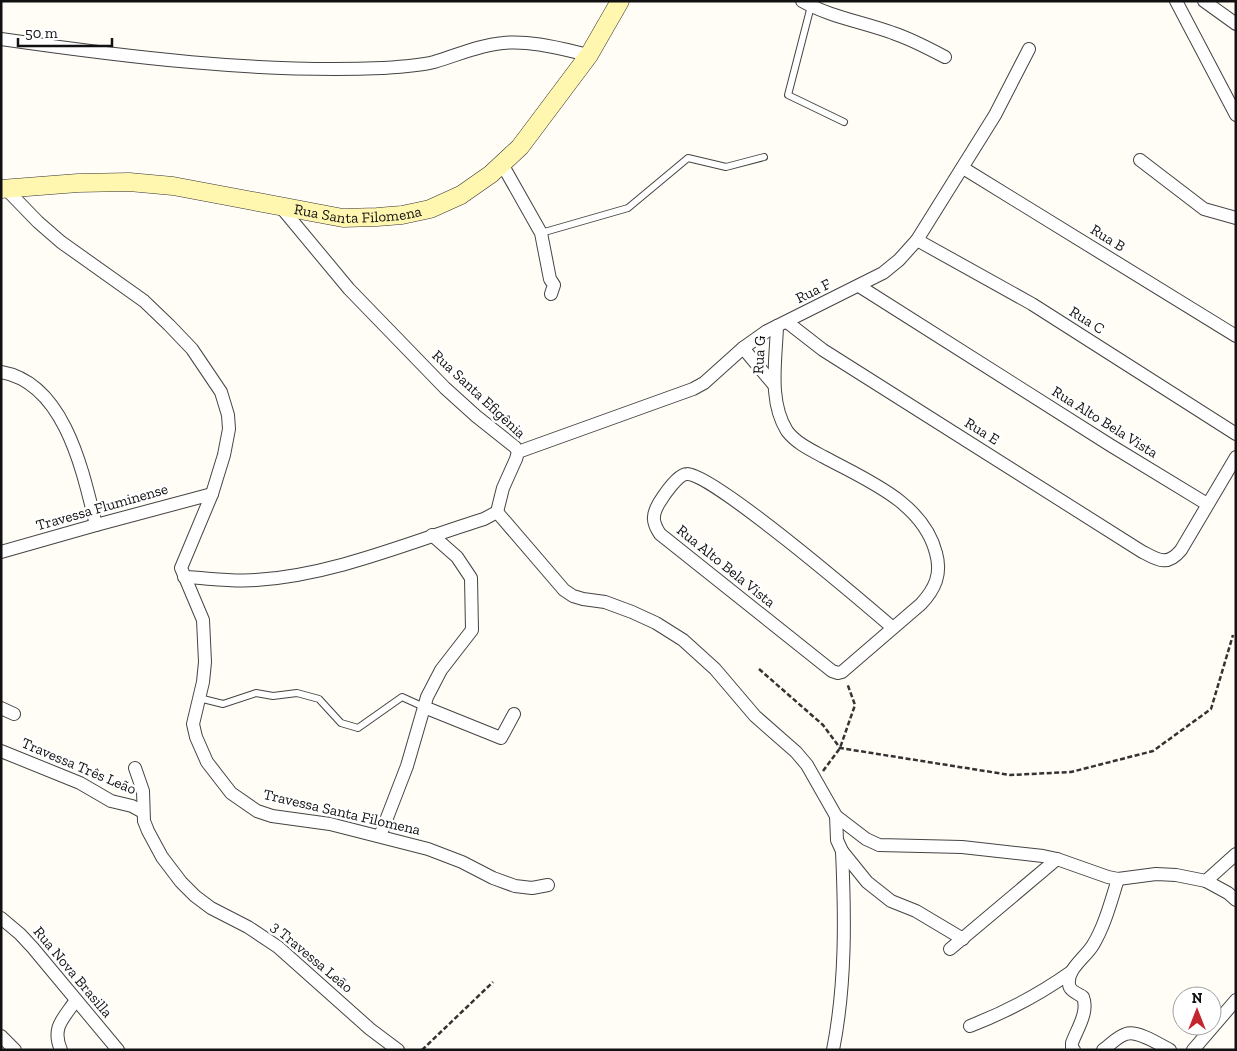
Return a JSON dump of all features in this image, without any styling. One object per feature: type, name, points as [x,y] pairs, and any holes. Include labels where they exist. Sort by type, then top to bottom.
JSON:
[{"type":"main road","name":"Rua Santa Filomena","points":[[4,189],[78,183],[129,182],[173,186],[343,218],[377,218],[402,215],[430,208],[461,195],[491,174],[520,147],[589,56],[620,1]]},
{"type":"street","points":[[1176,1],[1236,115]]},
{"type":"street","points":[[1204,1],[1236,24]]},
{"type":"street","points":[[806,3],[824,11],[892,32],[919,43],[945,57]]},
{"type":"street","points":[[1,39],[162,59],[278,68],[382,68],[415,65],[444,59],[486,45],[505,42],[549,46],[589,56]]},
{"type":"street","name":"Rua F","points":[[518,452],[693,389],[704,383],[744,348],[767,331],[883,273],[899,260],[917,240],[995,115],[1028,49]]},
{"type":"street","points":[[1140,160],[1204,209],[1236,218]]},
{"type":"street","points":[[502,164],[541,233],[550,279],[554,285],[552,294]]},
{"type":"street","name":"Rua B","points":[[962,168],[1236,336]]},
{"type":"street","name":"Travessa Santa Filomena","points":[[4,189],[61,242],[144,301],[192,348],[221,392],[228,414],[229,429],[224,455],[212,494],[182,563],[181,570],[203,620],[205,662],[203,682],[193,724],[199,746],[219,779],[231,793],[245,804],[257,811],[272,816],[330,824],[428,849],[515,886],[532,888],[548,884]]},
{"type":"street","name":"Rua Santa Efigênia","points":[[280,206],[349,289],[445,388],[515,447],[518,452],[503,488],[497,512]]},
{"type":"street","name":"Rua C","points":[[917,240],[1032,304],[1236,434]]},
{"type":"street","name":"Rua Alto Bela Vista","points":[[859,286],[1207,504]]},
{"type":"street","name":"Rua G","points":[[774,385],[782,324]]},
{"type":"street","name":"Rua E","points":[[782,324],[1141,551],[1156,558],[1164,560],[1174,558],[1181,550],[1207,504]]},
{"type":"street","points":[[744,348],[774,385],[781,416],[792,437],[804,446],[899,501],[916,515],[928,532],[938,557],[938,570],[932,592],[842,672]]},
{"type":"street","points":[[1,372],[19,376],[34,387],[56,411],[66,430],[83,474],[96,525]]},
{"type":"street","points":[[1207,504],[1236,457]]},
{"type":"street","name":"Rua Alto Bela Vista","points":[[842,672],[832,671],[660,534],[653,521],[654,513],[660,500],[679,476],[690,474],[714,486],[802,552],[893,628]]},
{"type":"street","name":"Travessa Fluminense","points":[[1,552],[212,494]]},
{"type":"street","points":[[184,576],[243,580],[294,575],[350,562],[484,519],[497,512],[564,590],[573,596],[605,602],[632,612],[656,623],[683,640],[714,669],[755,716],[796,752],[807,765],[836,816],[857,834],[878,845],[962,847],[1057,858],[1118,879],[1156,874],[1176,874],[1206,881],[1228,893],[1236,900]]},
{"type":"street","points":[[380,836],[402,780],[430,690],[441,670],[472,630],[471,578],[457,557],[432,535]]},
{"type":"street","points":[[424,707],[501,738],[514,714]]},
{"type":"street","points":[[1,708],[14,714]]},
{"type":"street","name":"Travessa Três Leão","points":[[1,751],[73,780],[112,801],[132,806],[143,812]]},
{"type":"street","name":"3 Travessa Leão","points":[[135,768],[143,791],[143,812],[148,831],[162,857],[181,882],[211,908],[248,927],[278,947],[370,1030],[398,1050]]},
{"type":"street","points":[[836,816],[837,840],[842,851],[867,882],[891,901],[916,911],[962,939]]},
{"type":"street","points":[[833,1050],[839,1020],[843,980],[842,851]]},
{"type":"street","points":[[1206,881],[1236,854]]},
{"type":"street","points":[[950,949],[1057,858]]},
{"type":"street","points":[[970,1026],[1016,1006],[1071,972],[1092,947],[1098,936],[1118,879]]},
{"type":"street","name":"Rua Nova Brasilla","points":[[1,918],[26,941],[118,1050]]},
{"type":"street","points":[[1071,972],[1070,988],[1083,997],[1085,1004],[1082,1018],[1072,1043],[1074,1050]]},
{"type":"street","points":[[61,1050],[57,1042],[56,1033],[59,1025],[76,1000]]},
{"type":"street","points":[[1193,1050],[1236,1000]]},
{"type":"street","points":[[1103,1050],[1124,1034],[1135,1034],[1170,1050]]},
{"type":"street","points":[[1,1036],[15,1050]]},
{"type":"lane","points":[[806,3],[788,95],[844,122]]},
{"type":"lane","points":[[541,233],[628,208],[688,158],[726,167],[764,157]]},
{"type":"lane","points":[[199,698],[222,704],[256,693],[273,696],[297,693],[318,699],[341,723],[358,728],[402,697],[424,707]]},
{"type":"path","points":[[758,669],[823,725],[840,748],[1010,775],[1071,772],[1153,751],[1211,709],[1233,635]]},
{"type":"path","points":[[816,780],[840,748],[855,706],[842,672]]},
{"type":"path","points":[[422,1050],[493,982]]}]
